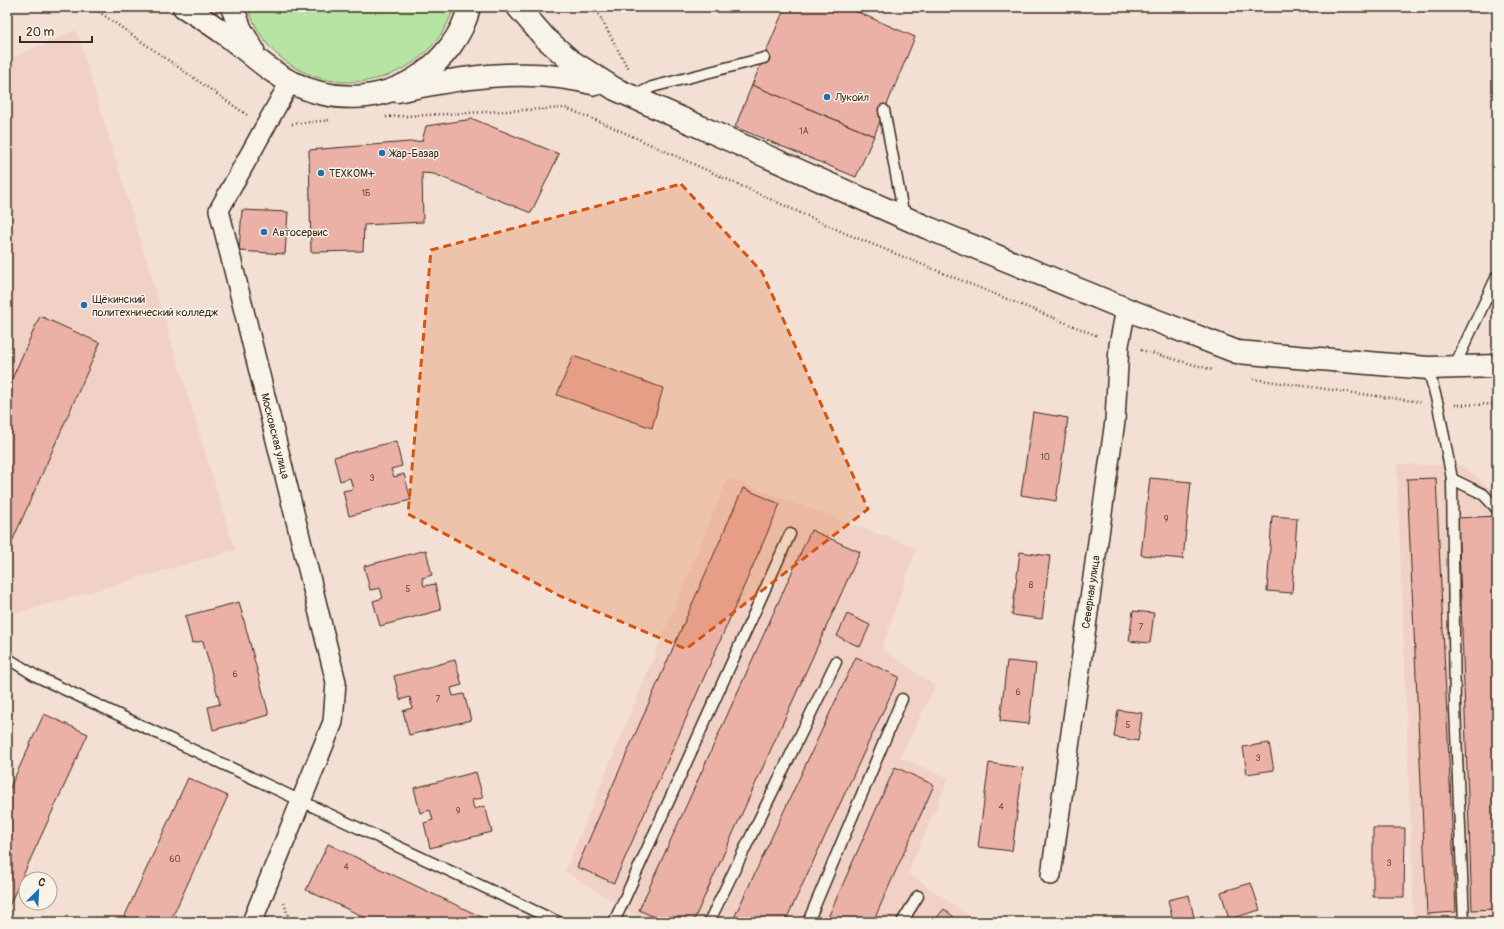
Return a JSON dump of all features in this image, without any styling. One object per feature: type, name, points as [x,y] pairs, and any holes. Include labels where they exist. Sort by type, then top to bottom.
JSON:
[{"type":"street","points":[[184,7],[222,32],[290,82],[312,91],[336,97],[360,97],[451,80],[532,74],[570,77],[624,93]]},
{"type":"street","points":[[232,7],[241,30],[254,51],[270,68]]},
{"type":"street","points":[[384,93],[406,84],[421,75],[444,55],[458,35],[469,7]]},
{"type":"street","points":[[518,7],[544,37],[571,61],[624,93],[904,217],[1126,310],[1237,352],[1428,368],[1454,366],[1497,366]]},
{"type":"street","name":"Московская улица","points":[[252,922],[333,722],[336,682],[219,210],[290,82]]},
{"type":"street","name":"Северная улица","points":[[1051,875],[1115,421],[1119,345],[1126,310]]},
{"type":"lane","points":[[624,93],[764,58]]},
{"type":"lane","points":[[884,110],[904,217]]},
{"type":"lane","points":[[1454,366],[1497,276]]},
{"type":"lane","points":[[1428,368],[1438,405],[1452,479],[1455,708],[1464,922]]},
{"type":"lane","points":[[1452,479],[1483,494],[1497,509]]},
{"type":"lane","points":[[614,922],[790,534]]},
{"type":"lane","points":[[7,658],[36,676],[558,922]]},
{"type":"lane","points":[[709,922],[836,662]]},
{"type":"lane","points":[[808,922],[902,699]]},
{"type":"lane","points":[[902,922],[918,896]]},
{"type":"path","points":[[92,7],[265,127],[332,120]]},
{"type":"path","points":[[595,7],[626,65],[652,87]]},
{"type":"path","points":[[379,118],[565,108],[601,122],[847,234],[1119,345],[1217,371]]},
{"type":"path","points":[[1247,378],[1438,405],[1497,404]]},
{"type":"highlighted area","points":[[681,184],[762,272],[868,509],[686,649],[560,596],[408,514],[431,250]]},
{"type":"shaded area","name":"Щёкинский политехнический колледж","points":[[76,30],[235,550],[7,616],[7,60]]},
{"type":"shaded area","points":[[1397,464],[1463,466],[1497,494],[1497,922],[1414,922]]},
{"type":"shaded area","points":[[728,478],[916,548],[882,649],[935,686],[900,758],[949,778],[908,873],[978,922],[646,922],[565,871]]},
{"type":"green space","points":[[247,7],[454,7],[442,32],[425,52],[404,68],[380,78],[355,82],[329,80],[303,72],[280,57],[274,52],[260,34]]},
{"type":"building","points":[[785,7],[846,7],[915,37],[874,136],[752,85]]},
{"type":"building","points":[[752,85],[874,136],[856,177],[735,127]]},
{"type":"building","points":[[473,119],[559,154],[531,213],[434,174],[422,173],[423,222],[364,225],[363,251],[311,252],[309,150],[422,141],[426,126]]},
{"type":"building","name":"Автосервис","points":[[242,210],[288,212],[285,254],[239,251]]},
{"type":"building","points":[[40,316],[100,343],[7,553],[7,390]]},
{"type":"building","points":[[573,356],[663,388],[652,428],[557,395]]},
{"type":"building","points":[[1033,412],[1068,418],[1056,501],[1021,495]]},
{"type":"building","points":[[396,441],[402,466],[391,469],[394,477],[404,474],[411,500],[349,516],[343,491],[353,489],[350,478],[340,481],[334,457]]},
{"type":"building","points":[[1150,478],[1191,482],[1183,559],[1141,555]]},
{"type":"building","points":[[1436,478],[1456,912],[1427,914],[1407,479]]},
{"type":"building","points":[[743,488],[780,504],[614,883],[577,867]]},
{"type":"building","points":[[1272,516],[1297,518],[1292,593],[1267,591]]},
{"type":"building","points":[[1497,516],[1497,909],[1472,910],[1458,518]]},
{"type":"building","points":[[811,530],[860,552],[693,922],[665,922],[639,910]]},
{"type":"building","points":[[426,550],[432,575],[422,578],[424,586],[435,584],[441,610],[380,626],[373,601],[383,598],[380,588],[370,590],[364,566]]},
{"type":"building","points":[[1020,552],[1050,556],[1042,619],[1012,615]]},
{"type":"building","points":[[239,602],[269,715],[213,730],[208,707],[220,704],[203,641],[192,643],[185,616]]},
{"type":"building","points":[[1133,611],[1154,613],[1150,643],[1129,641]]},
{"type":"building","points":[[847,614],[870,625],[860,647],[837,636]]},
{"type":"building","points":[[856,657],[899,677],[785,922],[732,922]]},
{"type":"building","points":[[455,660],[462,685],[451,688],[453,696],[464,694],[471,720],[409,735],[403,711],[412,708],[410,697],[400,700],[394,676]]},
{"type":"building","points":[[1007,661],[1036,664],[1029,724],[1000,721]]},
{"type":"building","points":[[1118,710],[1142,713],[1138,741],[1114,737]]},
{"type":"building","points":[[44,714],[88,734],[25,871],[18,871],[18,886],[7,910],[7,794]]},
{"type":"building","points":[[1269,743],[1274,770],[1247,774],[1243,747]]},
{"type":"building","points":[[989,763],[1023,768],[1012,851],[978,847]]},
{"type":"building","points":[[895,767],[934,785],[873,922],[826,922]]},
{"type":"building","points":[[476,772],[483,798],[472,800],[474,809],[485,806],[492,832],[430,848],[424,823],[433,820],[430,810],[420,813],[414,788]]},
{"type":"building","points":[[188,778],[228,796],[170,922],[122,922]]},
{"type":"building","points":[[1373,828],[1405,828],[1404,897],[1373,897]]},
{"type":"building","points":[[328,844],[492,922],[375,922],[306,890]]},
{"type":"building","points":[[1251,883],[1260,910],[1229,919],[1221,892]]},
{"type":"building","points":[[1189,895],[1195,922],[1173,922],[1168,900]]},
{"type":"building","points":[[944,909],[960,922],[933,922]]},
{"type":"place","name":"Лукойл","points":[[827,97]]},
{"type":"place","name":"Жар-Базар","points":[[382,153]]},
{"type":"place","name":"ТЕХКОМ+","points":[[321,173]]},
{"type":"place","name":"Автосервис","points":[[264,232]]},
{"type":"place","name":"Щёкинский политехнический колледж","points":[[84,305]]}]
